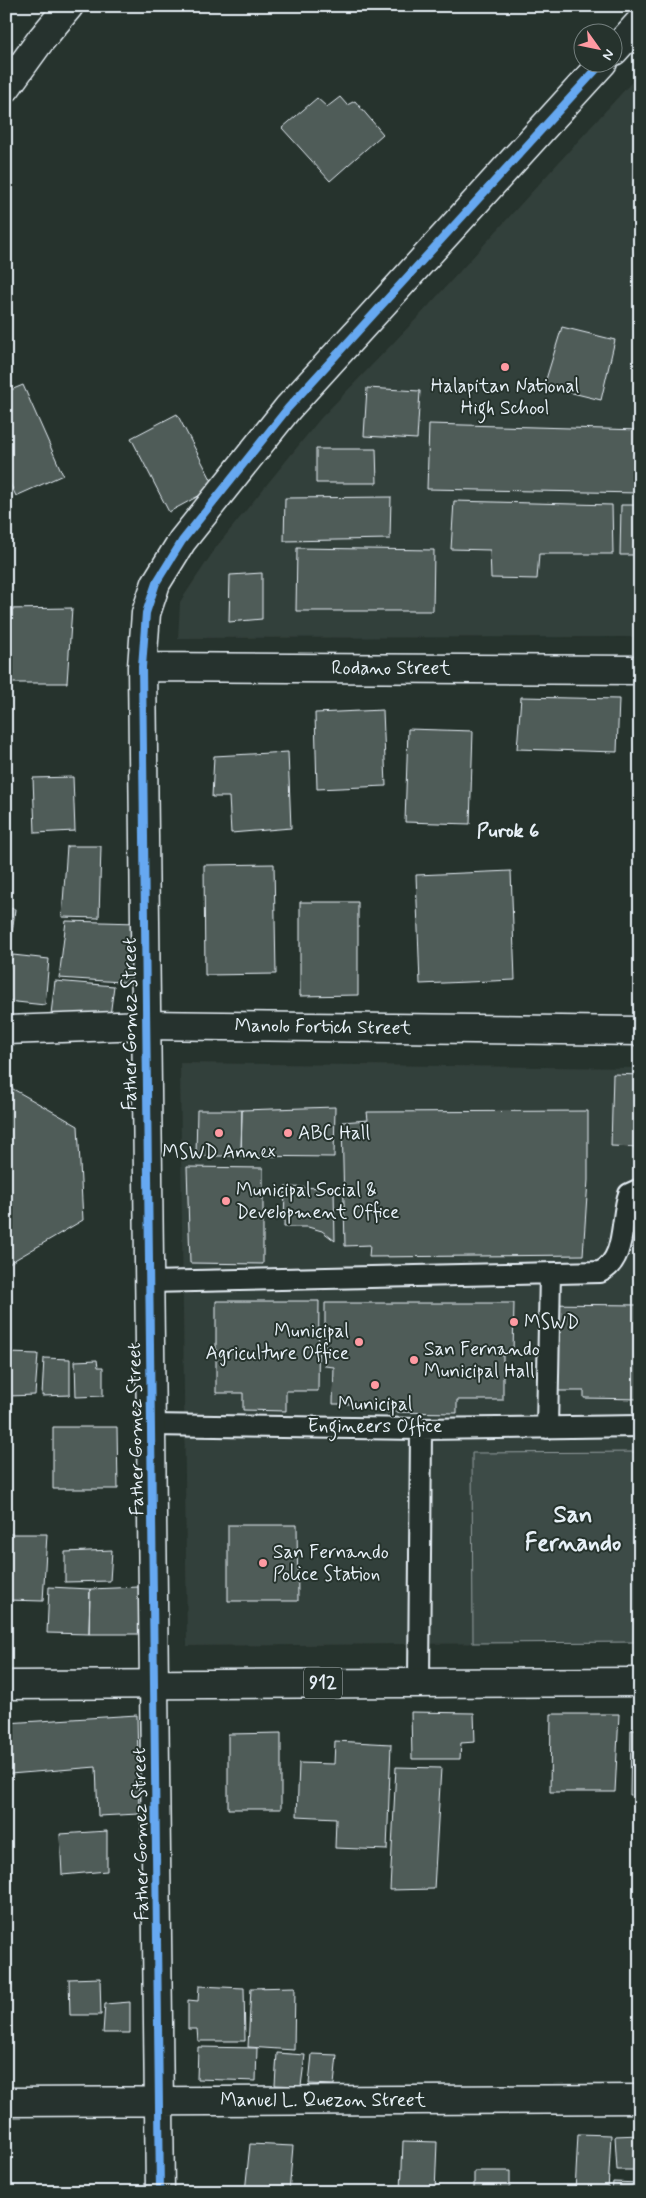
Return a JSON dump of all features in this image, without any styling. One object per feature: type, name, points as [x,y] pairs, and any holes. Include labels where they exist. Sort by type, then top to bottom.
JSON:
[{"type":"main road","points":[[6,88],[40,41],[69,6]]},
{"type":"main road","points":[[624,40],[640,22]]},
{"type":"main road","name":"Father Gomez Street","points":[[160,2192],[156,1686],[145,1025],[142,666],[146,613],[156,584],[182,541],[288,408],[594,72]]},
{"type":"main road","name":"Rodano Street","points":[[142,666],[640,670]]},
{"type":"main road","name":"Manolo Fortich Street","points":[[6,1030],[145,1025],[640,1031]]},
{"type":"main road","name":"912","points":[[6,1685],[156,1686],[419,1682],[640,1682]]},
{"type":"main road","name":"Manuel L. Quezon Street","points":[[6,2102],[640,2099]]},
{"type":"lane","points":[[149,1282],[600,1272],[608,1268],[616,1259],[624,1208],[629,1194],[640,1189]]},
{"type":"lane","points":[[547,1428],[550,1273]]},
{"type":"lane","points":[[152,1425],[422,1428],[640,1426]]},
{"type":"lane","points":[[419,1682],[422,1428]]},
{"type":"shaded area","name":"Halapitan National High School","points":[[640,73],[640,637],[178,638],[180,602],[217,546],[320,419],[421,314]]},
{"type":"shaded area","points":[[180,1063],[640,1068],[640,1642],[187,1646]]},
{"type":"shaded area","points":[[640,1452],[640,1642],[473,1643],[472,1453]]},
{"type":"building","points":[[340,97],[347,105],[355,101],[383,134],[330,181],[282,128],[317,98],[327,107]]},
{"type":"building","points":[[562,327],[615,340],[601,400],[544,386]]},
{"type":"building","points":[[23,385],[63,475],[16,496],[6,475],[6,392]]},
{"type":"building","points":[[367,388],[420,391],[417,439],[364,436]]},
{"type":"building","points":[[177,414],[215,487],[169,512],[131,438]]},
{"type":"building","points":[[429,424],[640,430],[640,493],[427,489]]},
{"type":"building","points":[[316,449],[376,449],[377,483],[316,483]]},
{"type":"building","points":[[391,497],[390,539],[284,541],[285,498]]},
{"type":"building","points":[[454,501],[612,505],[613,554],[539,554],[537,579],[491,578],[490,550],[451,549]]},
{"type":"building","points":[[621,505],[640,505],[640,555],[620,555]]},
{"type":"building","points":[[297,548],[434,550],[433,611],[296,611]]},
{"type":"building","points":[[262,573],[262,619],[229,622],[230,575]]},
{"type":"building","points":[[72,608],[67,683],[6,683],[6,609]]},
{"type":"building","points":[[521,697],[619,699],[617,752],[517,749]]},
{"type":"building","points":[[383,710],[386,786],[317,789],[315,713]]},
{"type":"building","points":[[408,729],[473,731],[470,824],[405,822]]},
{"type":"building","points":[[288,752],[291,828],[231,833],[229,797],[212,797],[214,756]]},
{"type":"building","points":[[73,777],[75,831],[35,833],[33,778]]},
{"type":"building","points":[[67,846],[101,846],[99,918],[62,917]]},
{"type":"building","points":[[274,864],[276,974],[205,975],[204,865]]},
{"type":"building","points":[[511,871],[515,980],[420,984],[416,875]]},
{"type":"building","points":[[300,902],[358,902],[358,995],[300,996]]},
{"type":"building","points":[[6,908],[15,909],[7,974],[6,974]]},
{"type":"building","points":[[66,921],[137,923],[137,983],[59,978]]},
{"type":"building","points":[[13,955],[49,959],[45,1005],[7,1001],[7,974]]},
{"type":"building","points":[[55,981],[114,986],[110,1016],[51,1014]]},
{"type":"building","points":[[613,1074],[640,1075],[640,1157],[636,1157],[636,1147],[611,1146]]},
{"type":"building","points":[[6,1085],[78,1126],[83,1220],[6,1265]]},
{"type":"building","name":"ABC Hall","points":[[335,1107],[334,1157],[241,1156],[242,1110]]},
{"type":"building","name":"MSWD Annex","points":[[197,1110],[242,1110],[241,1156],[196,1156]]},
{"type":"building","points":[[588,1111],[588,1180],[583,1255],[369,1257],[370,1245],[345,1246],[342,1122],[368,1120],[367,1112]]},
{"type":"building","name":"Municipal Social & Development Office","points":[[187,1167],[263,1168],[263,1264],[190,1263]]},
{"type":"building","points":[[285,1187],[334,1188],[335,1241],[322,1231],[308,1227],[284,1227]]},
{"type":"building","points":[[216,1301],[319,1301],[318,1391],[286,1391],[286,1411],[243,1410],[243,1393],[216,1393]]},
{"type":"building","name":"San Fernando Municipal Hall","points":[[325,1303],[514,1303],[513,1354],[503,1354],[503,1400],[457,1400],[457,1413],[386,1412],[386,1404],[333,1404],[334,1367],[325,1366]]},
{"type":"building","points":[[540,1304],[640,1305],[640,1399],[584,1398],[584,1391],[540,1391]]},
{"type":"building","points":[[9,1353],[38,1354],[35,1395],[9,1396]]},
{"type":"building","points":[[6,1357],[7,1394],[6,1394]]},
{"type":"building","points":[[44,1358],[70,1359],[70,1395],[42,1396]]},
{"type":"building","points":[[97,1360],[98,1367],[103,1367],[103,1396],[76,1397],[75,1361]]},
{"type":"building","points":[[53,1427],[117,1427],[118,1489],[53,1489]]},
{"type":"building","name":"San Fernando Police Station","points":[[228,1525],[297,1525],[298,1601],[228,1601]]},
{"type":"building","points":[[6,1534],[47,1534],[43,1601],[6,1600]]},
{"type":"building","points":[[112,1550],[110,1581],[65,1582],[65,1552]]},
{"type":"building","points":[[49,1587],[90,1589],[89,1634],[47,1633]]},
{"type":"building","points":[[139,1587],[139,1634],[89,1634],[90,1589]]},
{"type":"building","points":[[411,1712],[474,1713],[475,1742],[461,1743],[460,1759],[412,1759]]},
{"type":"building","points":[[551,1714],[619,1714],[615,1792],[550,1792]]},
{"type":"building","points":[[137,1715],[139,1814],[98,1816],[96,1767],[10,1774],[6,1723]]},
{"type":"building","points":[[631,1730],[640,1730],[640,1795],[630,1795]]},
{"type":"building","points":[[281,1733],[281,1809],[228,1809],[228,1734]]},
{"type":"building","points":[[335,1741],[391,1744],[387,1850],[335,1848],[336,1818],[297,1816],[299,1763],[334,1764]]},
{"type":"building","points":[[396,1767],[441,1768],[434,1889],[390,1890]]},
{"type":"building","points":[[107,1831],[107,1871],[62,1875],[60,1834]]},
{"type":"building","points":[[100,1978],[101,2015],[70,2015],[69,1979]]},
{"type":"building","points":[[199,1986],[244,1988],[245,2041],[198,2041],[197,2029],[188,2029],[188,2000],[198,2001]]},
{"type":"building","points":[[295,1987],[294,2050],[248,2047],[251,1988]]},
{"type":"building","points":[[130,2002],[130,2033],[103,2033],[105,2004]]},
{"type":"building","points":[[198,2047],[257,2048],[256,2081],[197,2079]]},
{"type":"building","points":[[277,2053],[305,2055],[301,2086],[275,2085]]},
{"type":"building","points":[[312,2054],[337,2055],[334,2085],[309,2084]]},
{"type":"building","points":[[578,2134],[611,2135],[608,2192],[575,2192]]},
{"type":"building","points":[[640,2135],[640,2170],[617,2170],[615,2136]]},
{"type":"building","points":[[403,2141],[437,2142],[435,2192],[401,2192]]},
{"type":"building","points":[[250,2144],[293,2146],[289,2192],[245,2192]]},
{"type":"building","points":[[474,2171],[510,2171],[510,2192],[474,2192]]},
{"type":"building","points":[[613,2182],[640,2183],[640,2192],[612,2192]]},
{"type":"cycle path","points":[[160,2192],[142,667],[146,613],[156,583],[182,541],[288,408],[594,72]]},
{"type":"place","name":"Halapitan National High School","points":[[505,367]]},
{"type":"place","name":"MSWD Annex","points":[[219,1133]]},
{"type":"place","name":"ABC Hall","points":[[288,1133]]},
{"type":"place","name":"Municipal Social & Development Office","points":[[226,1201]]},
{"type":"place","name":"MSWD","points":[[514,1322]]},
{"type":"place","name":"Municipal Agriculture Office","points":[[359,1342]]},
{"type":"place","name":"San Fernando Municipal Hall","points":[[414,1360]]},
{"type":"place","name":"Municipal Engineers Office","points":[[375,1385]]},
{"type":"place","name":"San Fernando Police Station","points":[[263,1563]]},
{"type":"district","name":"Purok 6","points":[[508,831]]},
{"type":"district","name":"San Fernando","points":[[573,1529]]}]
